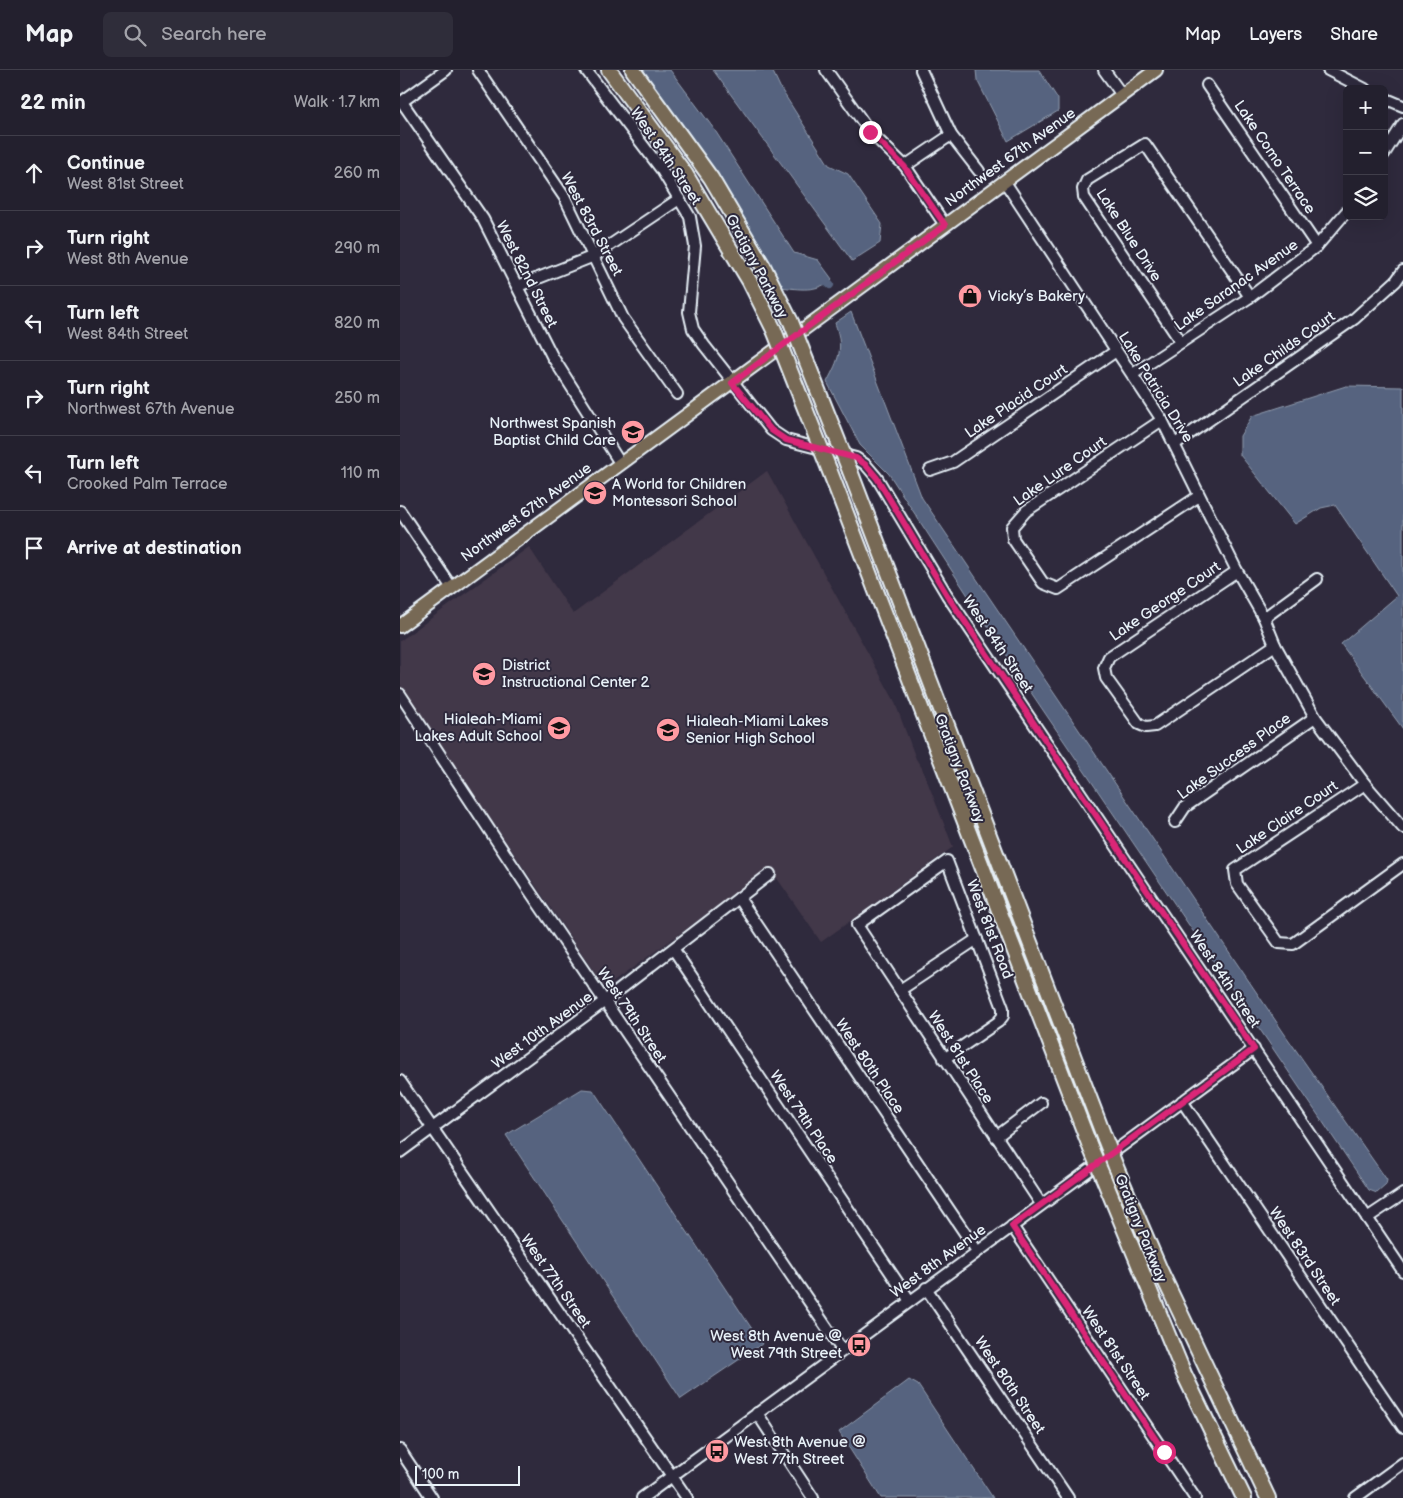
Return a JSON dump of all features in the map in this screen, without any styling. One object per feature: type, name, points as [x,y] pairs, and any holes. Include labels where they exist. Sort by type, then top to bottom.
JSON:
[{"type":"highway","name":"Gratigny Parkway","points":[[609,70],[686,175],[750,282],[774,330],[1102,1176],[1184,1374],[1244,1498]]},
{"type":"highway","name":"Gratigny Parkway","points":[[633,70],[716,186],[763,266],[791,322],[1116,1167],[1236,1434],[1268,1498]]},
{"type":"highway","points":[[1236,1434],[1262,1470],[1276,1498]]},
{"type":"main road","name":"Northwest 67th Avenue","points":[[400,626],[1156,70]]},
{"type":"street","points":[[401,102],[446,70]]},
{"type":"street","name":"West 83rd Street","points":[[478,70],[565,198],[623,318],[676,394]]},
{"type":"street","name":"West 84th Street","points":[[586,70],[660,169],[690,217],[695,246],[689,312],[693,329],[732,383],[771,430],[786,440],[856,458],[866,465],[877,478],[942,588],[1403,1271]]},
{"type":"street","points":[[826,70],[870,132],[904,166],[945,225]]},
{"type":"street","points":[[922,70],[951,134],[979,171]]},
{"type":"street","points":[[1104,70],[1122,95]]},
{"type":"street","points":[[1328,70],[1356,85]]},
{"type":"street","name":"Lake Como Terrace","points":[[1207,85],[1317,246]]},
{"type":"street","points":[[1388,100],[1403,106]]},
{"type":"street","name":"West 82nd Street","points":[[401,102],[483,219],[552,356],[620,463]]},
{"type":"street","points":[[1388,148],[1403,124]]},
{"type":"street","points":[[904,166],[951,134]]},
{"type":"street","name":"Lake Blue Drive","points":[[1181,342],[1084,197],[1083,189],[1088,180],[1145,144],[1250,297]]},
{"type":"street","name":"Lake Patricia Drive","points":[[1005,182],[1162,420],[1237,571],[1264,618],[1275,645],[1314,717],[1365,784],[1403,828]]},
{"type":"street","points":[[518,286],[594,256],[679,199]]},
{"type":"street","name":"Lake Saranac Avenue","points":[[1133,374],[1250,297],[1317,246],[1343,216]]},
{"type":"street","name":"Lake Childs Court","points":[[1175,444],[1354,318],[1396,281],[1403,271]]},
{"type":"street","name":"Lake Placid Court","points":[[930,470],[953,462],[1116,351]]},
{"type":"street","name":"Lake Lure Court","points":[[1162,420],[1026,511],[1012,527],[1013,539],[1043,583],[1058,589],[1199,496]]},
{"type":"street","points":[[400,511],[452,588]]},
{"type":"street","name":"Lake George Court","points":[[1237,571],[1109,657],[1104,668],[1106,678],[1138,724],[1146,727],[1156,726],[1275,645]]},
{"type":"street","points":[[1264,618],[1317,579]]},
{"type":"street","name":"West 79th Street","points":[[400,694],[605,1001],[842,1350]]},
{"type":"street","name":"Lake Success Place","points":[[1175,822],[1185,807],[1314,717]]},
{"type":"street","name":"Lake Claire Court","points":[[1365,784],[1236,870],[1237,884],[1279,943],[1293,944],[1403,864]]},
{"type":"street","name":"West 81st Place","points":[[947,861],[857,925],[1041,1204]]},
{"type":"street","name":"West 81st Road","points":[[944,1059],[998,1022],[1003,1016],[1003,1008],[947,861]]},
{"type":"street","name":"West 10th Avenue","points":[[400,1152],[674,950],[770,874]]},
{"type":"street","name":"West 80th Place","points":[[739,898],[977,1251]]},
{"type":"street","points":[[900,990],[977,939]]},
{"type":"street","name":"West 79th Place","points":[[674,950],[910,1301]]},
{"type":"street","name":"West 8th Avenue","points":[[642,1498],[1254,1049]]},
{"type":"street","name":"West 77th Street","points":[[400,1081],[687,1498]]},
{"type":"street","name":"West 83rd Street","points":[[1182,1101],[1403,1427]]},
{"type":"street","points":[[996,1137],[1041,1103]]},
{"type":"street","points":[[1367,1218],[1403,1194]]},
{"type":"street","name":"West 81st Street","points":[[1012,1226],[1195,1498]]},
{"type":"street","name":"West 80th Street","points":[[926,1288],[1068,1498]]},
{"type":"street","points":[[757,1413],[814,1498]]},
{"type":"street","points":[[400,1450],[432,1498]]},
{"type":"street","points":[[1355,1498],[1403,1463]]},
{"type":"shaded area","name":"Hialeah-Miami Lakes Senior High School","points":[[767,471],[894,700],[916,759],[922,768],[953,847],[821,942],[770,868],[605,988],[400,685],[400,641],[529,547],[573,614]]},
{"type":"water","points":[[642,70],[670,70],[714,129],[794,253],[818,260],[832,279],[820,286],[808,289],[780,287],[721,183]]},
{"type":"water","points":[[713,70],[772,70],[781,89],[829,165],[848,174],[882,224],[880,243],[852,261]]},
{"type":"water","points":[[976,70],[1039,70],[1058,99],[1058,111],[1008,141],[977,80]]},
{"type":"water","points":[[851,312],[922,498],[1286,1036],[1387,1180],[1386,1185],[1377,1193],[1369,1190],[1030,691],[889,474],[860,445],[827,382],[835,367],[840,347],[835,323]]},
{"type":"water","points":[[1346,386],[1403,387],[1403,729],[1341,644],[1397,596],[1335,505],[1321,508],[1295,524],[1240,455],[1240,436],[1252,416]]},
{"type":"water","points":[[582,1089],[593,1090],[762,1344],[681,1399],[506,1135]]},
{"type":"water","points":[[909,1380],[918,1385],[993,1498],[881,1498],[839,1432]]},
{"type":"waterway","points":[[820,276],[830,285]]},
{"type":"place","name":"Vicky’s Bakery","points":[[970,296]]},
{"type":"place","name":"Northwest Spanish Baptist Child Care","points":[[633,432]]},
{"type":"place","name":"A World for Children Montessori School","points":[[595,493]]},
{"type":"place","name":"District Instructional Center 2","points":[[484,674]]},
{"type":"place","name":"Hialeah-Miami Lakes Adult School","points":[[559,728]]},
{"type":"place","name":"Hialeah-Miami Lakes Senior High School","points":[[668,730]]},
{"type":"place","name":"West 8th Avenue @ West 79th Street","points":[[859,1345]]},
{"type":"place","name":"West 8th Avenue @ West 77th Street","points":[[717,1451]]},
{"type":"route","points":[[870,132],[904,166],[945,225],[732,383],[771,430],[786,440],[807,447],[856,458],[866,465],[877,478],[947,595],[1254,1049],[1012,1226],[1164,1452]]}]
